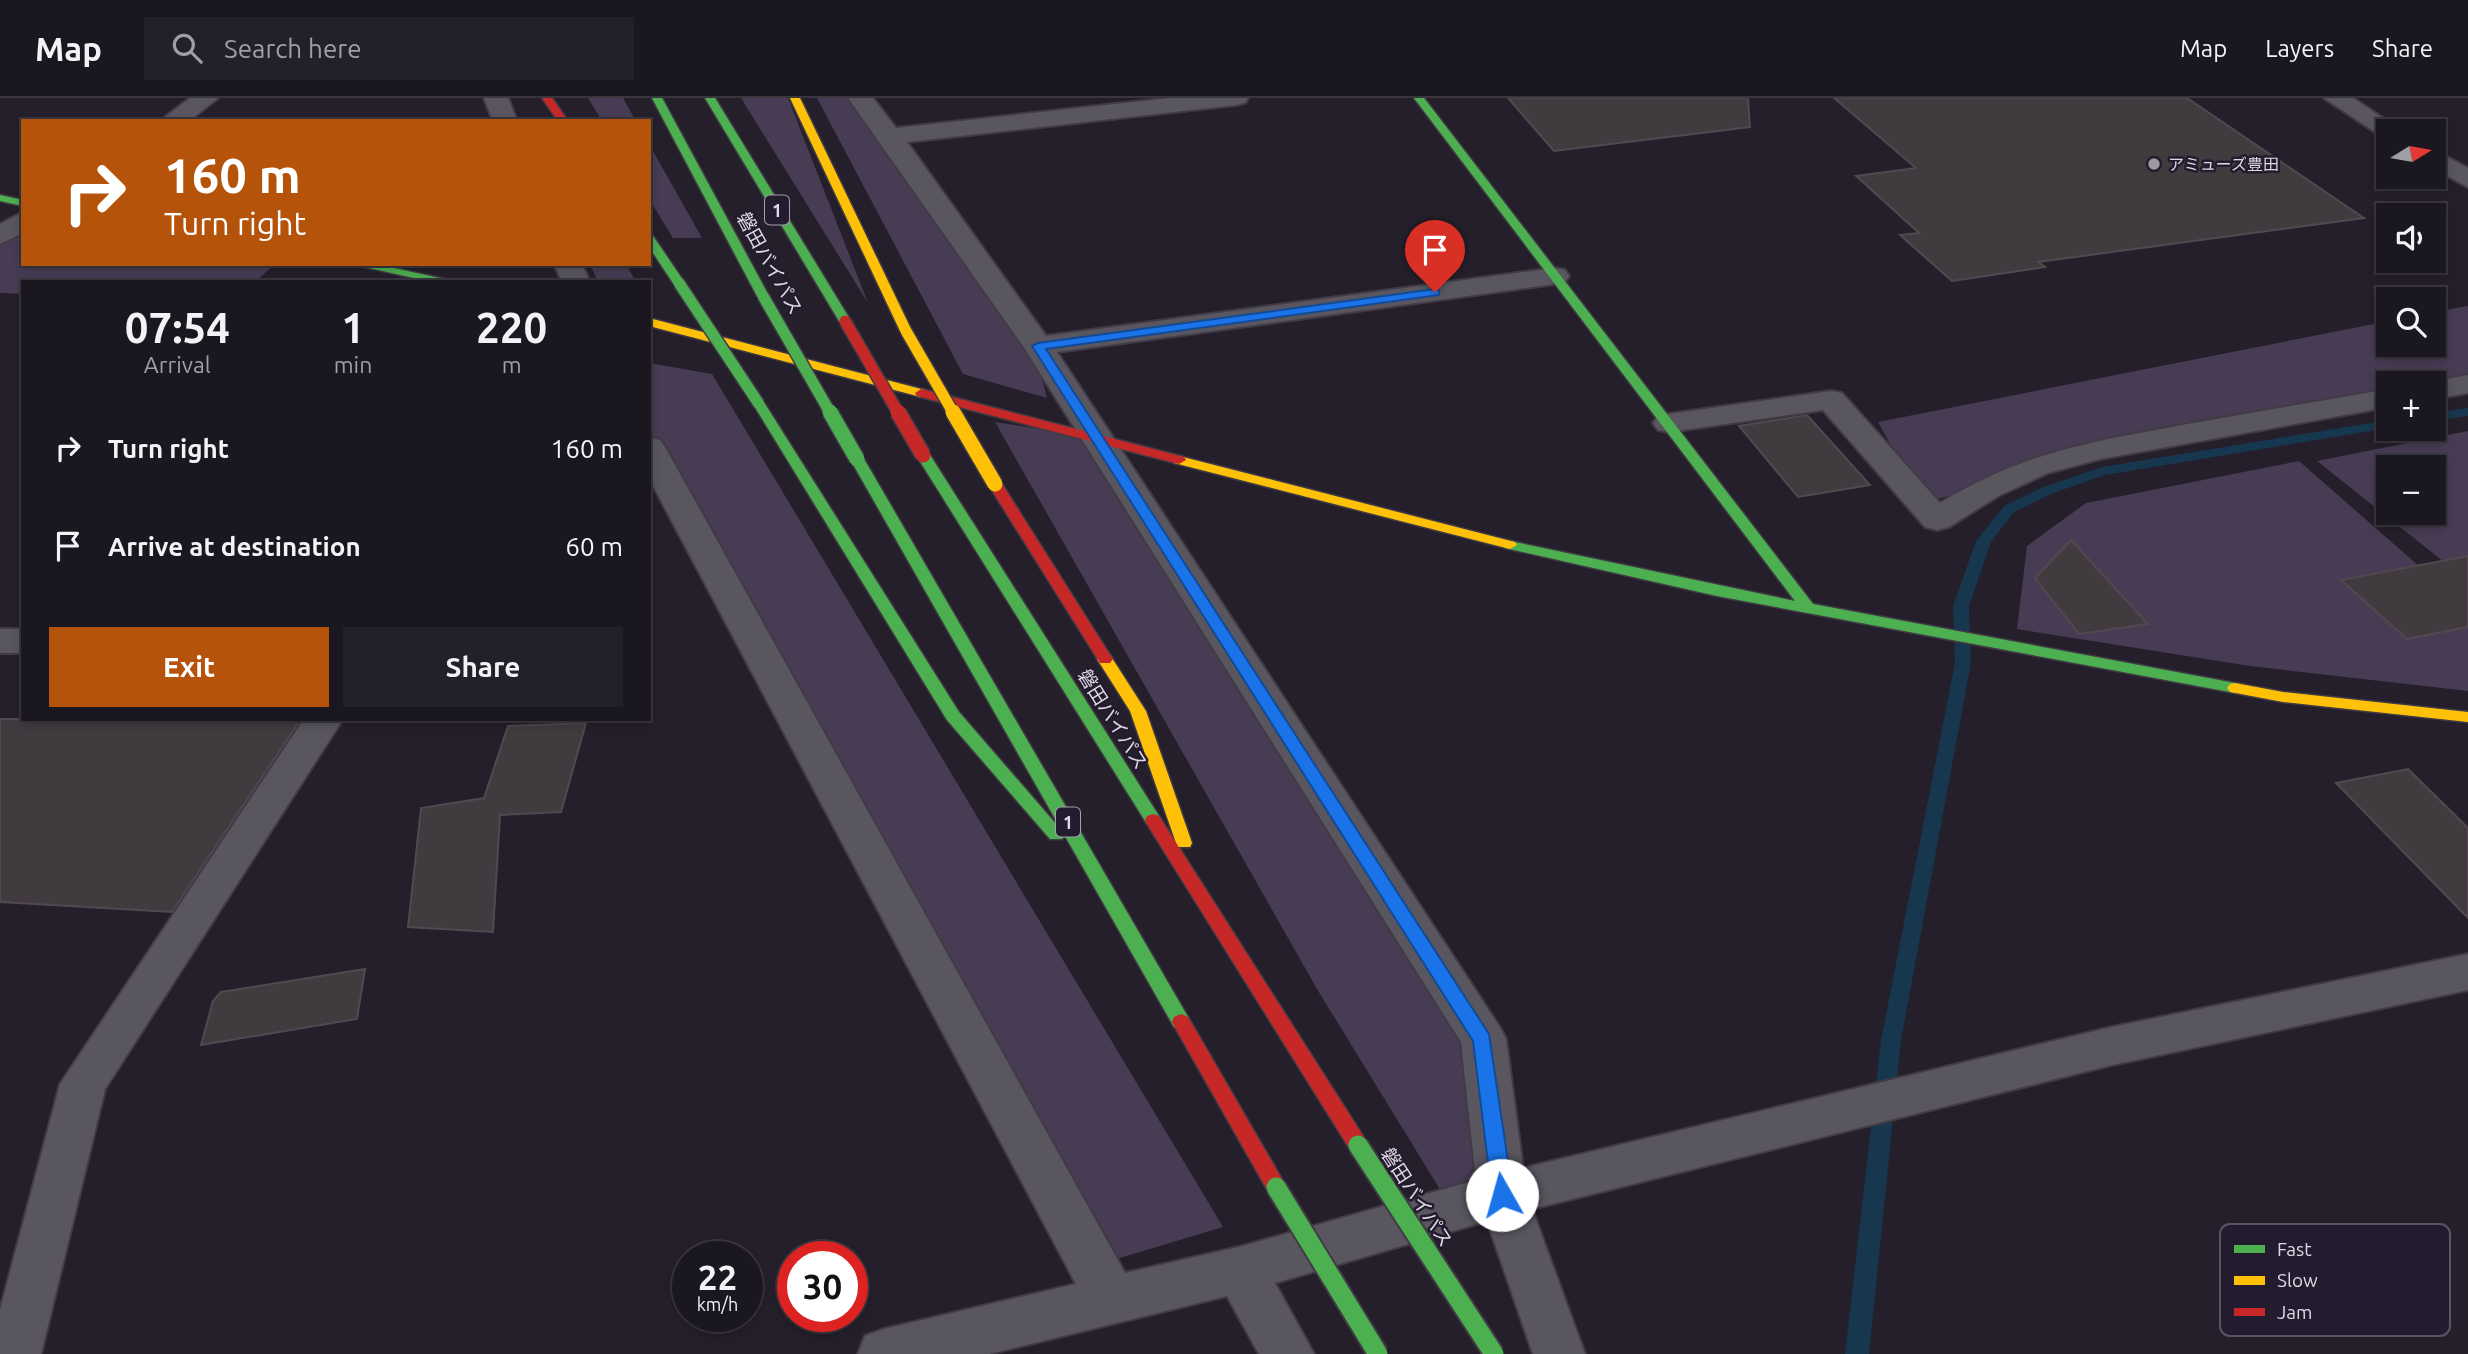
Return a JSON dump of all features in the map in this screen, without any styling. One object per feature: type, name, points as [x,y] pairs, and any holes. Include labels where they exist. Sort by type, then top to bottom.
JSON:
[{"type":"main road","points":[[547,98],[562,119]]},
{"type":"main road","name":"磐田バイパス","points":[[657,98],[763,296],[1276,1187],[1378,1354]]},
{"type":"main road","name":"磐田バイパス","points":[[710,98],[923,455],[1206,907],[1494,1354]]},
{"type":"main road","points":[[795,98],[906,331],[995,484],[1138,711],[1206,907]]},
{"type":"main road","points":[[1419,98],[1669,422],[1808,608]]},
{"type":"main road","points":[[0,198],[21,203]]},
{"type":"main road","points":[[651,241],[759,404],[953,716],[1116,905]]},
{"type":"main road","points":[[368,266],[441,280]]},
{"type":"main road","points":[[651,323],[1475,537],[1808,608],[2283,697],[2468,717]]},
{"type":"street","points":[[175,119],[206,98]]},
{"type":"street","points":[[496,98],[504,119]]},
{"type":"street","points":[[860,98],[890,136],[1038,346],[1483,1039],[1502,1195],[1559,1354]]},
{"type":"street","points":[[890,136],[1237,98]]},
{"type":"street","points":[[2336,98],[2376,122]]},
{"type":"street","points":[[2446,165],[2468,179]]},
{"type":"street","points":[[0,236],[21,221]]},
{"type":"street","points":[[1038,346],[1555,276]]},
{"type":"street","points":[[2446,388],[2468,384]]},
{"type":"street","points":[[1669,422],[1831,400],[1937,520],[1986,489],[2037,466],[2097,450],[2376,400]]},
{"type":"street","points":[[651,451],[1112,1300]]},
{"type":"street","points":[[0,641],[21,641]]},
{"type":"street","points":[[15,1354],[83,1084],[323,721]]},
{"type":"street","points":[[884,1354],[1240,1270],[1502,1195],[2112,1046],[2468,972]]},
{"type":"street","points":[[1240,1270],[1288,1354]]},
{"type":"shaded area","points":[[588,98],[623,98],[635,119],[601,119]]},
{"type":"shaded area","points":[[741,98],[788,98],[868,303]]},
{"type":"shaded area","points":[[817,98],[855,98],[1031,337],[1047,398],[963,374]]},
{"type":"shaded area","points":[[651,148],[702,238],[673,238],[651,202]]},
{"type":"shaded area","points":[[21,230],[21,266],[273,266],[257,280],[21,280],[21,294],[0,293],[0,245]]},
{"type":"shaded area","points":[[591,266],[627,266],[635,280],[597,280]]},
{"type":"shaded area","points":[[2468,306],[2468,383],[2446,383],[2446,371],[2376,371],[2376,400],[2065,459],[1923,504],[1878,422],[2376,324],[2376,357],[2446,357],[2446,310]]},
{"type":"shaded area","points":[[651,363],[712,374],[1223,1227],[1093,1266],[651,451]]},
{"type":"shaded area","points":[[995,422],[1093,437],[1483,1039],[1502,1195],[1452,1209],[1317,989]]},
{"type":"shaded area","points":[[2468,431],[2468,581],[2398,525],[2446,525],[2446,455],[2376,455],[2376,508],[2317,461],[2418,441],[2446,441],[2446,435]]},
{"type":"shaded area","points":[[2299,461],[2468,609],[2468,691],[2250,666],[2017,629],[2027,546],[2086,503]]},
{"type":"building","points":[[1508,98],[1748,98],[1750,127],[1554,151]]},
{"type":"building","points":[[1834,98],[2187,98],[2364,218],[2038,262],[2045,267],[1952,281],[1900,235],[1919,233],[1856,176],[1916,168]]},
{"type":"building","points":[[1807,415],[1870,485],[1798,497],[1739,426]]},
{"type":"building","points":[[2071,540],[2148,624],[2079,634],[2035,578]]},
{"type":"building","points":[[2468,556],[2468,627],[2407,639],[2341,580]]},
{"type":"building","points":[[0,719],[300,721],[172,912],[0,902]]},
{"type":"building","points":[[586,723],[561,812],[500,815],[493,932],[408,927],[421,808],[484,798],[508,726]]},
{"type":"building","points":[[2408,769],[2468,828],[2468,918],[2336,783]]},
{"type":"building","points":[[365,969],[357,1019],[201,1045],[213,1001],[221,992]]},
{"type":"waterway","points":[[2446,415],[2468,412]]},
{"type":"waterway","points":[[1857,1354],[1891,1040],[1963,663],[1961,606],[1984,541],[2009,509],[2046,491],[2102,471],[2376,426]]},
{"type":"traffic: fast","points":[[657,98],[763,296]]},
{"type":"traffic: fast","points":[[710,98],[845,321]]},
{"type":"traffic: fast","points":[[1419,98],[1808,608]]},
{"type":"traffic: fast","points":[[0,198],[21,203]]},
{"type":"traffic: fast","points":[[651,241],[679,283]]},
{"type":"traffic: fast","points":[[368,266],[441,280]]},
{"type":"traffic: fast","points":[[679,283],[759,404]]},
{"type":"traffic: fast","points":[[763,296],[857,459]]},
{"type":"traffic: fast","points":[[759,404],[953,716],[1056,835]]},
{"type":"traffic: fast","points":[[923,455],[1153,820]]},
{"type":"traffic: fast","points":[[857,459],[1181,1022]]},
{"type":"traffic: fast","points":[[1510,545],[1717,591],[2235,688]]},
{"type":"traffic: fast","points":[[1358,1145],[1494,1354]]},
{"type":"traffic: fast","points":[[1276,1187],[1378,1354]]},
{"type":"traffic: slow","points":[[795,98],[906,331]]},
{"type":"traffic: slow","points":[[651,323],[921,393]]},
{"type":"traffic: slow","points":[[906,331],[995,484]]},
{"type":"traffic: slow","points":[[1179,460],[1510,545]]},
{"type":"traffic: slow","points":[[1105,659],[1138,711],[1184,843]]},
{"type":"traffic: slow","points":[[2235,688],[2283,697],[2468,717]]},
{"type":"traffic: jam","points":[[547,98],[562,119]]},
{"type":"traffic: jam","points":[[845,321],[923,455]]},
{"type":"traffic: jam","points":[[921,393],[1179,460]]},
{"type":"traffic: jam","points":[[995,484],[1105,659]]},
{"type":"traffic: jam","points":[[1153,820],[1358,1145]]},
{"type":"traffic: jam","points":[[1181,1022],[1276,1187]]},
{"type":"place","name":"アミューズ豊田","points":[[2154,164]]},
{"type":"route","points":[[1435,292],[1038,346],[1483,1039],[1502,1195]]}]
